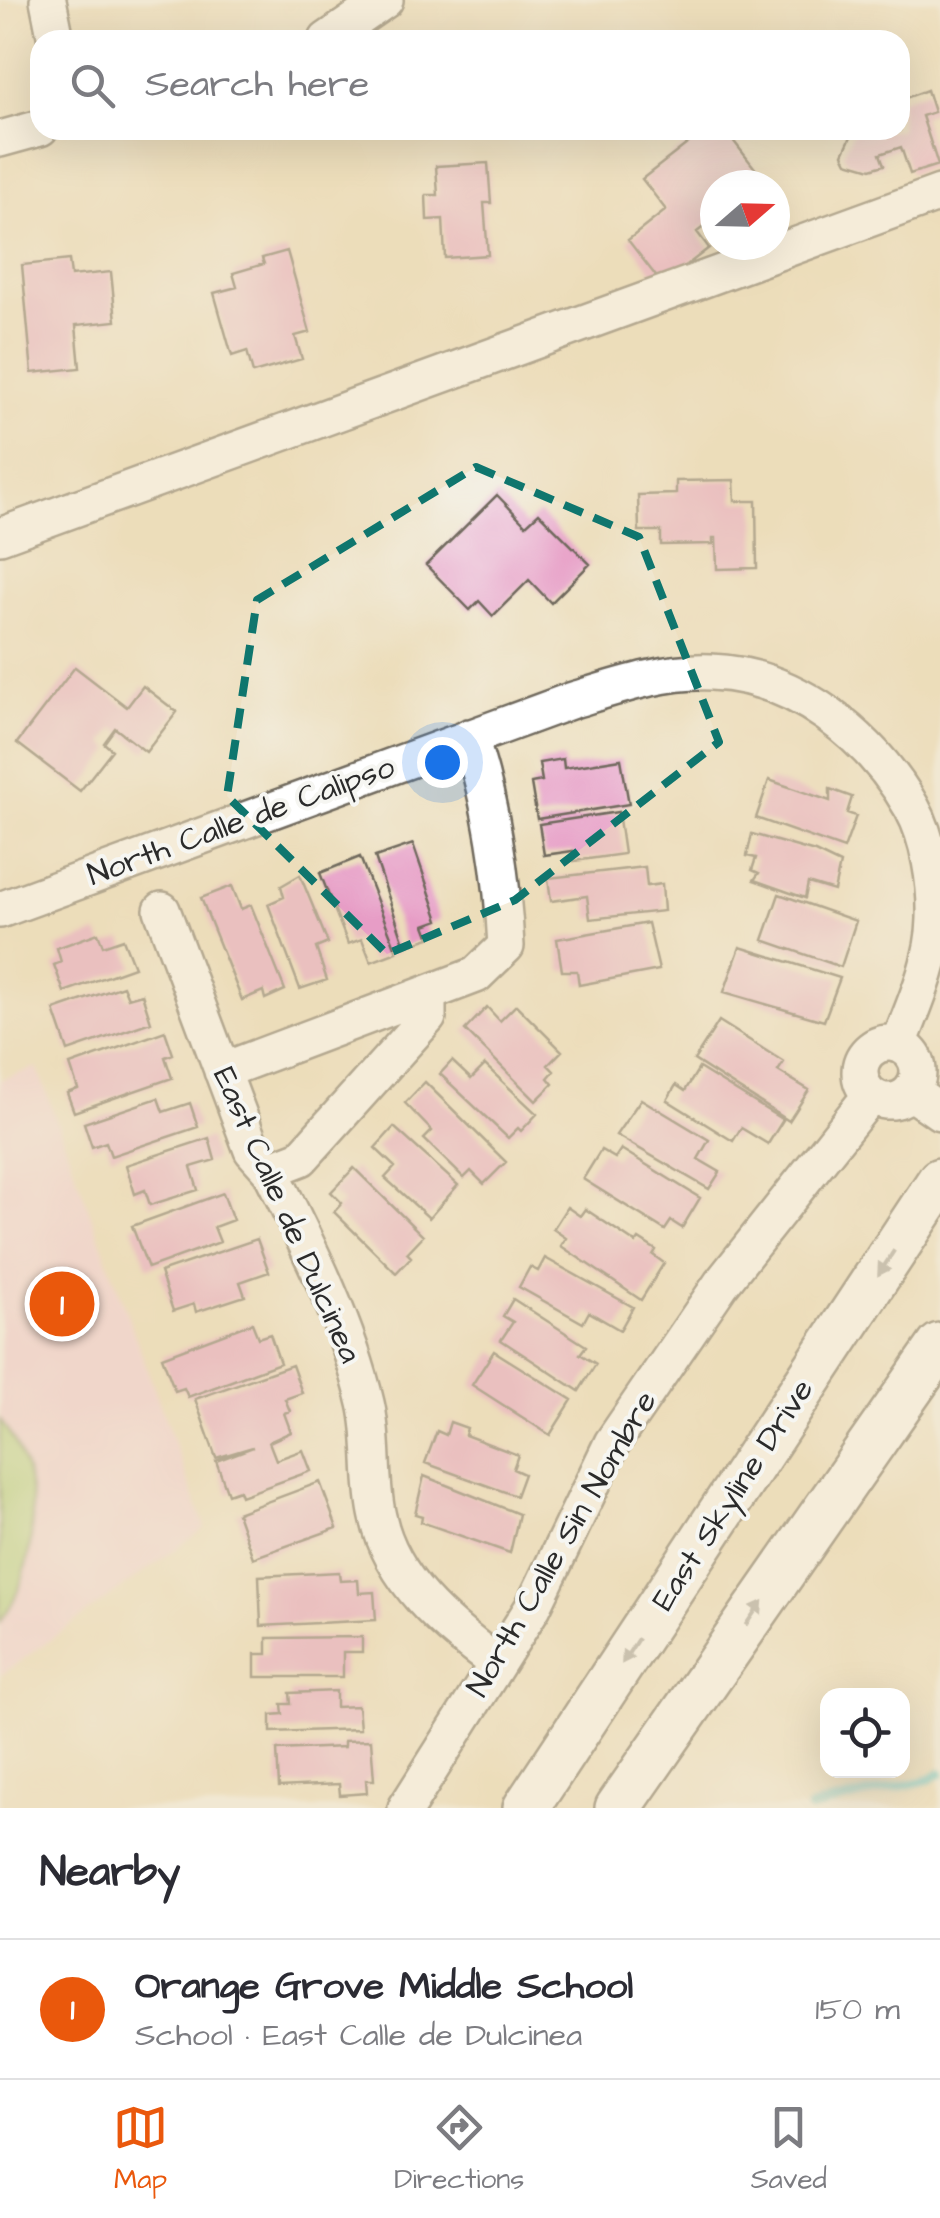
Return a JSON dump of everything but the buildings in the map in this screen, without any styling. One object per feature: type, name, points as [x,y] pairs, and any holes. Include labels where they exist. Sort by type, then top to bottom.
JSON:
[{"type":"main road","name":"East Skyline Drive","points":[[526,1808],[940,1182]]},
{"type":"main road","points":[[618,1808],[940,1346]]},
{"type":"street","points":[[48,0],[54,30]]},
{"type":"street","points":[[342,30],[385,0]]},
{"type":"street","points":[[0,140],[30,131]]},
{"type":"street","points":[[0,536],[940,193]]},
{"type":"street","name":"North Calle de Calipso","points":[[0,910],[570,701],[655,676],[710,672],[758,678],[814,704],[878,760],[914,810],[934,852]]},
{"type":"street","points":[[222,1070],[476,975],[506,946],[480,766],[469,737]]},
{"type":"street","points":[[900,1044],[927,966],[935,920],[934,852]]},
{"type":"street","name":"East Calle de Dulcinea","points":[[162,910],[252,1150],[270,1170],[347,1338],[367,1406],[378,1518],[395,1560],[419,1597],[461,1638],[496,1662]]},
{"type":"street","points":[[270,1170],[301,1158],[428,1017],[428,994]]},
{"type":"street","points":[[881,1043],[900,1044],[914,1056],[918,1065],[916,1084],[926,1102],[878,1100],[871,1095],[860,1080],[861,1061],[866,1053],[881,1043]]},
{"type":"street","name":"North Calle Sin Nombre","points":[[406,1808],[533,1607],[612,1443],[721,1284],[871,1095]]},
{"type":"highlighted area","points":[[476,467],[639,537],[719,742],[515,900],[387,954],[227,796],[257,600]]},
{"type":"shaded area","points":[[37,1067],[205,1528],[0,1676],[0,1080]]},
{"type":"green space","points":[[0,1420],[25,1468],[32,1513],[21,1583],[0,1622]]},
{"type":"waterway","points":[[810,1808],[931,1779],[940,1773]]},
{"type":"place","name":"Orange Grove Middle School","points":[[62,1304]]}]
